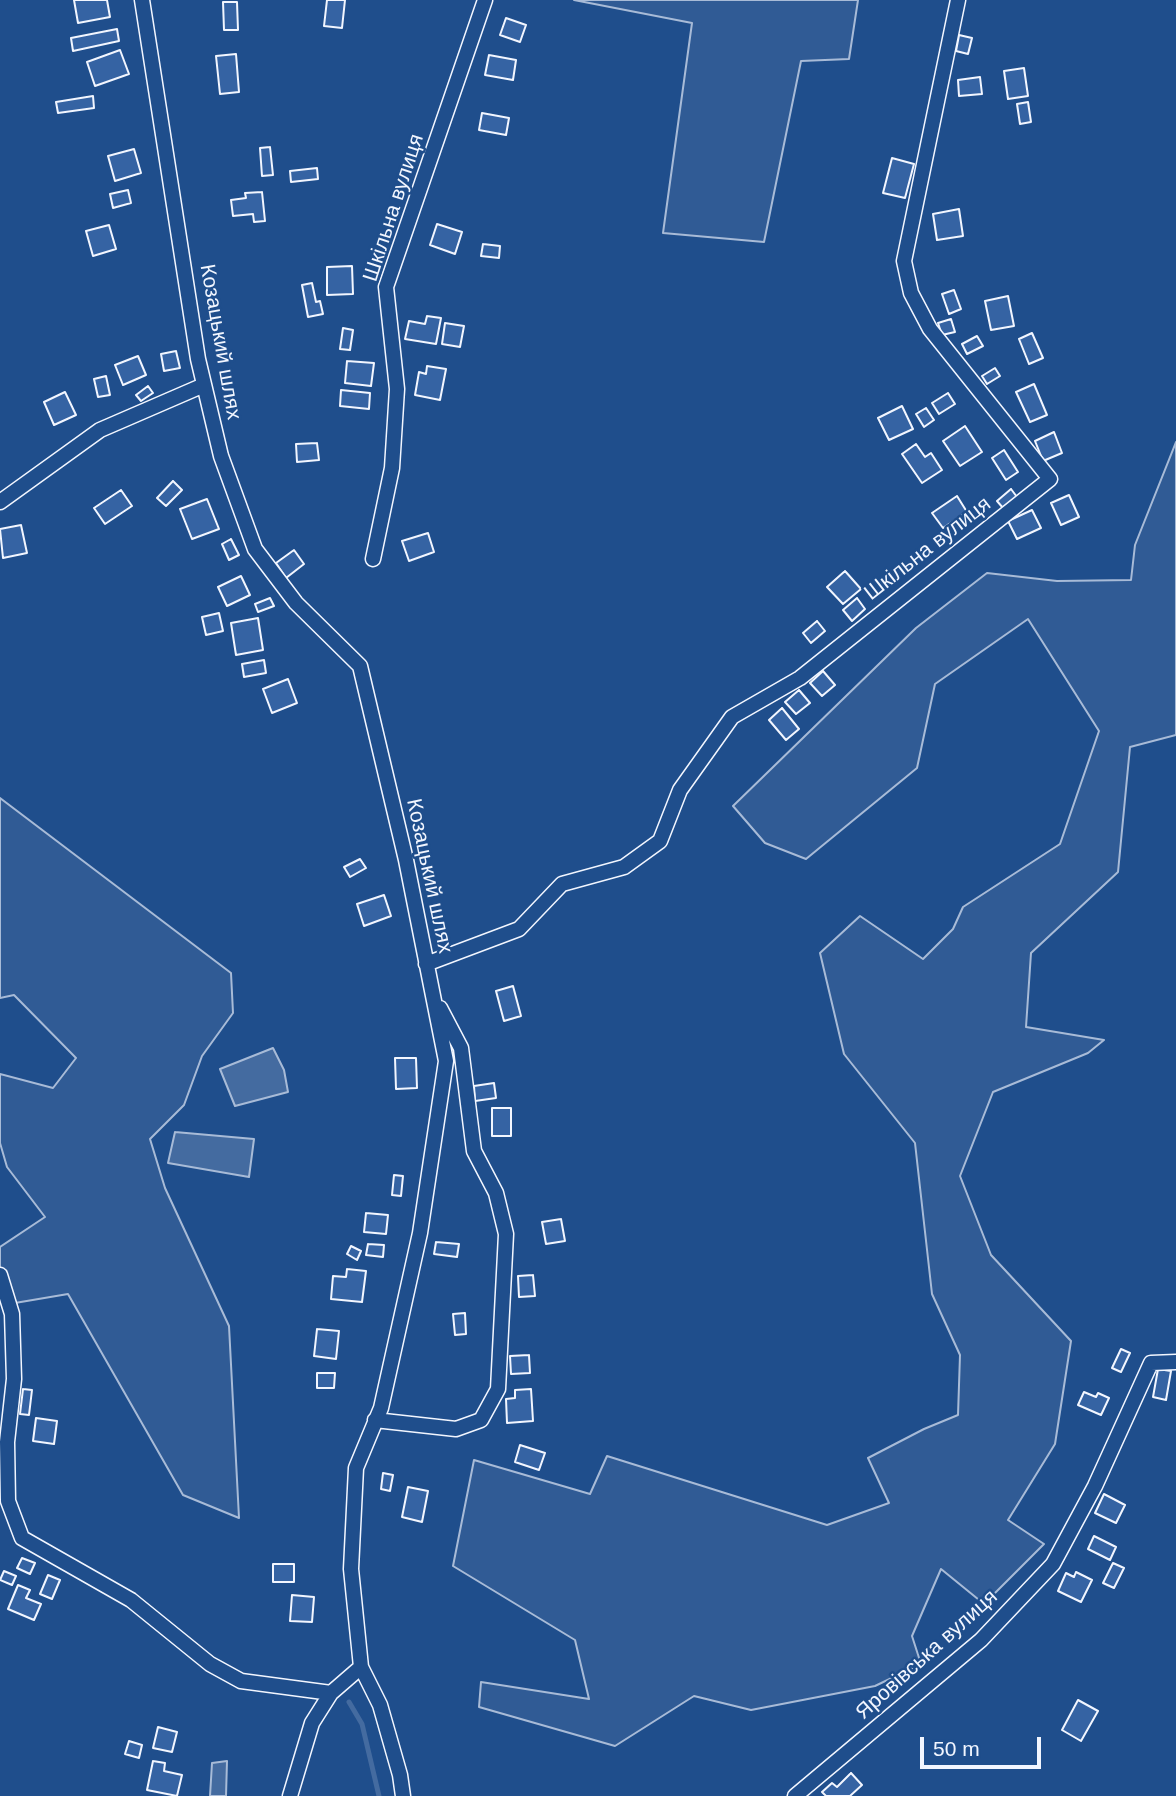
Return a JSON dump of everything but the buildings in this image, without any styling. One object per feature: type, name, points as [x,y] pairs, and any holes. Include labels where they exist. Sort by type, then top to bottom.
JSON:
[{"type":"street","name":"Козацький шлях","points":[[142,0],[198,359],[221,456],[255,549],[296,603],[360,666],[406,860],[446,1061],[420,1233],[381,1408],[356,1468],[351,1569],[362,1667],[380,1705],[400,1775],[403,1796]]},
{"type":"street","name":"Шкільна вулиця","points":[[373,559],[392,468],[397,389],[386,287],[485,0]]},
{"type":"street","name":"Шкільна вулиця","points":[[426,964],[519,929],[562,884],[624,867],[660,841],[680,790],[732,717],[800,678],[1050,479],[930,329],[911,293],[904,261],[958,0]]},
{"type":"street","points":[[0,502],[100,430],[204,385]]},
{"type":"street","points":[[375,1420],[456,1429],[481,1420],[498,1389],[506,1234],[496,1193],[474,1151],[461,1048],[431,989]]},
{"type":"street","points":[[0,1275],[12,1314],[14,1379],[7,1442],[8,1501],[22,1538],[131,1600],[210,1664],[241,1681],[331,1693]]},
{"type":"street","name":"Яровівська вулиця","points":[[795,1796],[981,1640],[1053,1564],[1095,1486],[1151,1363],[1176,1362]]},
{"type":"street","points":[[290,1796],[312,1723],[331,1693],[362,1667]]},
{"type":"shaded area","points":[[574,0],[858,0],[849,59],[801,61],[764,242],[663,233],[692,23]]},
{"type":"shaded area","points":[[1176,442],[1176,735],[1130,747],[1118,872],[1031,953],[1026,1027],[1104,1040],[1088,1053],[993,1092],[960,1176],[991,1255],[1071,1341],[1055,1444],[1008,1520],[1044,1544],[984,1604],[941,1569],[912,1636],[921,1664],[875,1686],[751,1710],[694,1696],[615,1746],[479,1707],[481,1682],[589,1699],[575,1640],[453,1566],[474,1460],[590,1494],[607,1456],[827,1525],[889,1503],[868,1458],[958,1415],[960,1355],[932,1294],[915,1143],[844,1054],[820,953],[860,916],[923,959],[953,929],[963,907],[1060,844],[1099,731],[1028,619],[935,684],[917,768],[806,859],[765,843],[733,806],[916,628],[987,573],[1057,581],[1131,580],[1135,545]]},
{"type":"shaded area","points":[[0,798],[231,973],[233,1013],[202,1056],[184,1105],[150,1139],[165,1188],[229,1326],[239,1518],[183,1495],[68,1294],[9,1304],[0,1275],[0,1247],[45,1217],[7,1167],[0,1143],[0,1074],[53,1088],[76,1058],[14,995],[0,998]]},
{"type":"shaded area","points":[[273,1048],[284,1070],[288,1092],[235,1106],[220,1069]]},
{"type":"shaded area","points":[[175,1132],[254,1139],[249,1177],[168,1163]]},
{"type":"shaded area","points":[[227,1761],[226,1796],[210,1796],[212,1763]]},
{"type":"waterway","points":[[349,1702],[362,1724],[379,1796]]}]
